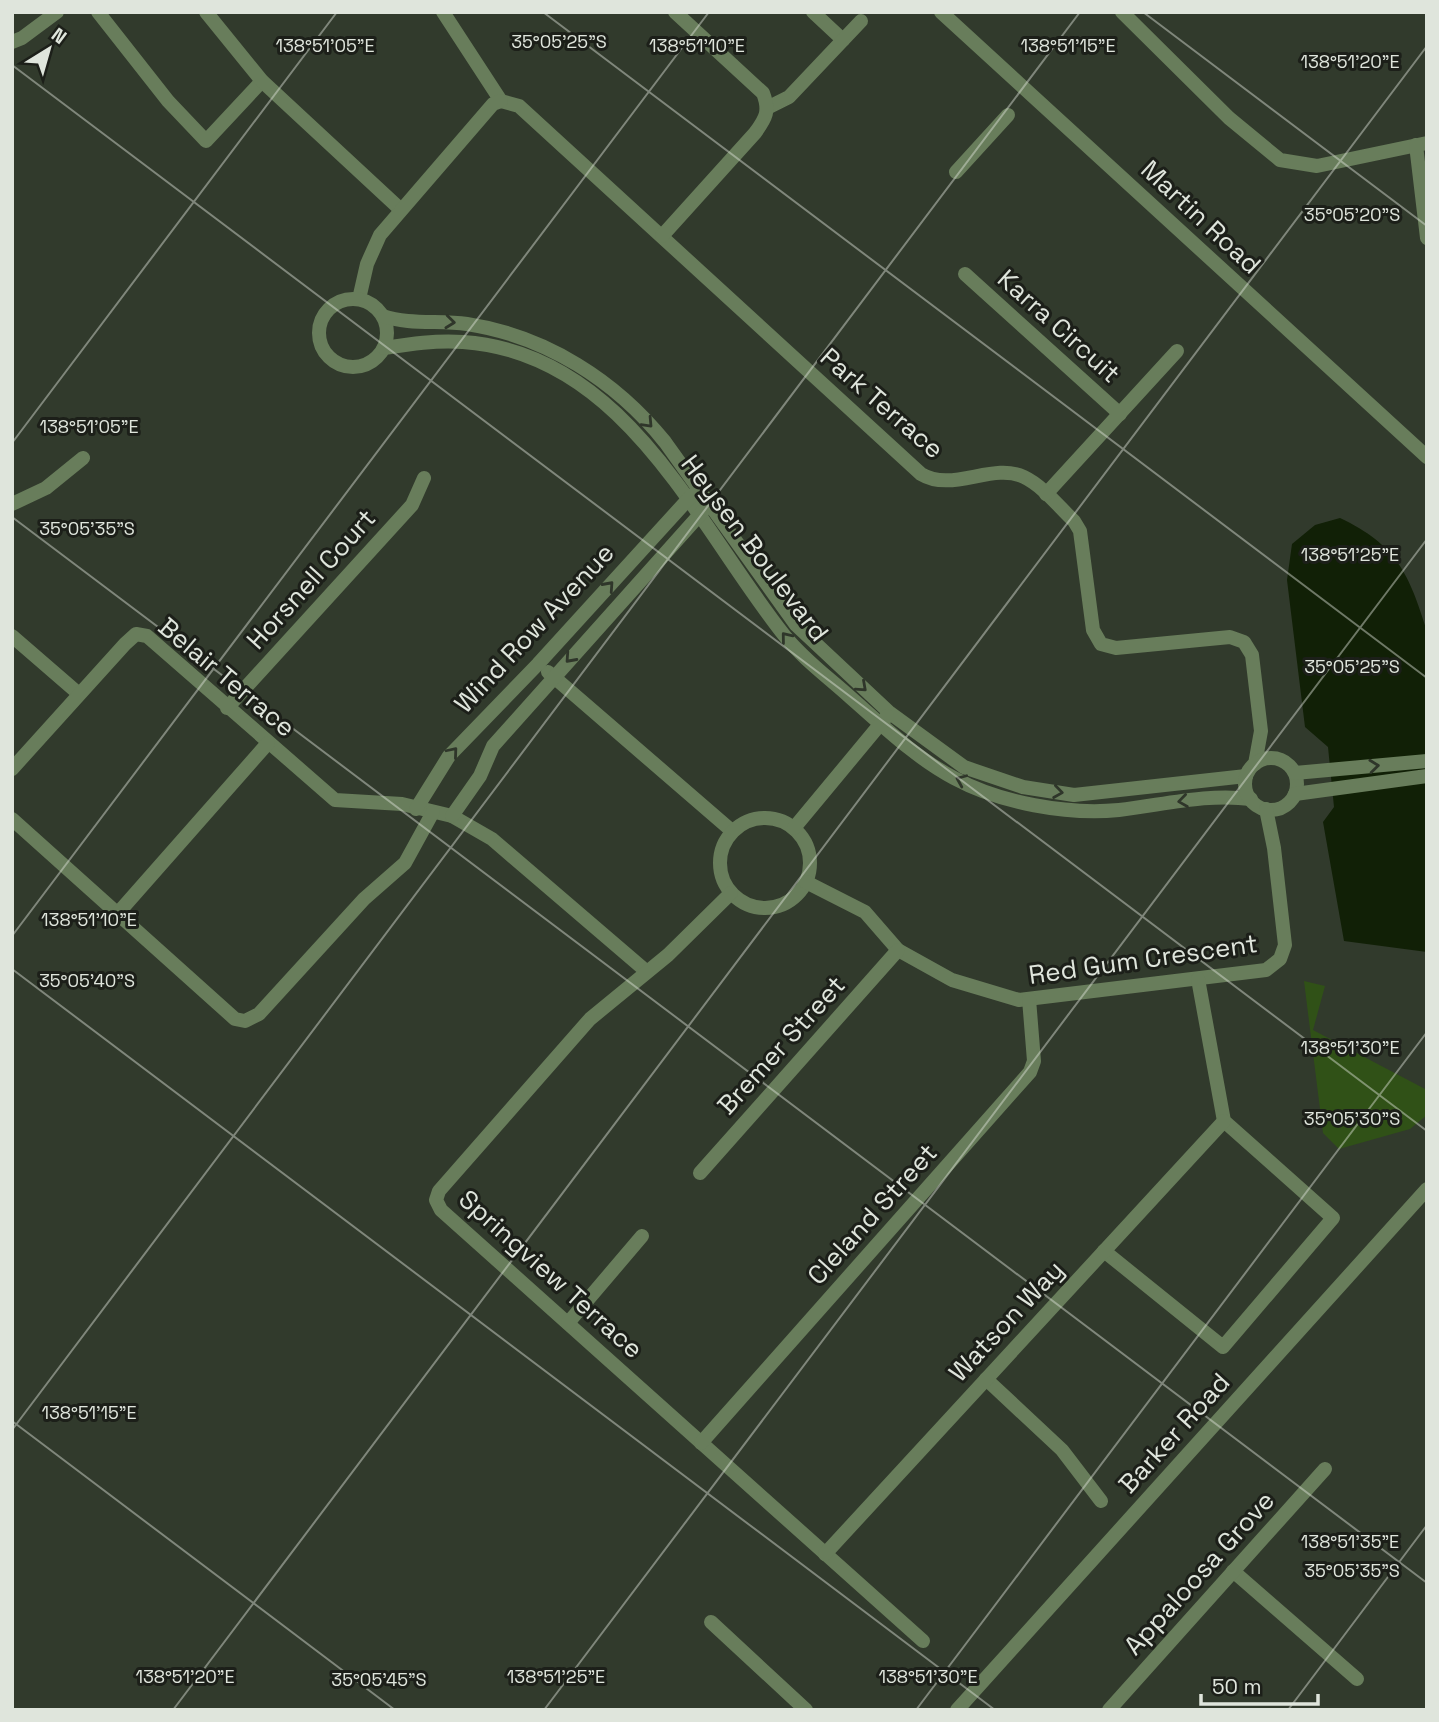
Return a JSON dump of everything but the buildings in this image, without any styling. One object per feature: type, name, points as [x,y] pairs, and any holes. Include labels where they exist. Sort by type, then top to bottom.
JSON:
[{"type":"street","points":[[17,40],[57,12]]},
{"type":"street","points":[[98,12],[168,102],[206,141],[262,81]]},
{"type":"street","points":[[206,12],[262,81],[400,209]]},
{"type":"street","name":"Park Terrace","points":[[443,12],[501,101],[519,106],[921,474],[936,481],[1016,475],[1028,479],[1074,521],[1080,531],[1093,630],[1101,644],[1116,648],[1230,636],[1244,642],[1252,655],[1261,731]]},
{"type":"street","points":[[662,236],[755,133],[765,120],[769,107],[763,93],[675,12]]},
{"type":"street","points":[[813,12],[843,40]]},
{"type":"street","name":"Martin Road","points":[[941,12],[1427,457]]},
{"type":"street","points":[[1122,12],[1229,118],[1280,160],[1317,166],[1421,144],[1427,238]]},
{"type":"street","points":[[769,107],[789,97],[861,21]]},
{"type":"street","points":[[359,299],[380,235],[493,104],[501,101]]},
{"type":"street","points":[[956,172],[1008,115]]},
{"type":"street","name":"Karra Circuit","points":[[965,274],[1120,414]]},
{"type":"street","points":[[347,299],[359,299],[376,308],[383,316],[387,337],[384,348],[367,363],[345,365],[326,353],[319,331],[327,310],[347,299]]},
{"type":"street","name":"Heysen Boulevard","points":[[383,316],[492,328],[563,356],[605,384],[643,416],[666,442],[698,489],[703,510]]},
{"type":"street","name":"Heysen Boulevard","points":[[384,348],[422,342],[464,342],[507,351],[555,370],[592,393],[640,436],[687,500],[703,510],[796,625],[886,718],[956,779],[1036,806],[1073,811],[1117,810],[1227,795],[1251,799]]},
{"type":"street","points":[[1045,494],[1177,351]]},
{"type":"street","points":[[12,504],[46,488],[83,458]]},
{"type":"street","name":"Horsnell Court","points":[[228,708],[412,505],[424,478]]},
{"type":"street","name":"Wind Row Avenue","points":[[416,809],[449,756],[538,664],[698,489]]},
{"type":"street","name":"Wind Row Avenue","points":[[452,816],[480,776],[494,746],[703,510]]},
{"type":"street","name":"Belair Terrace","points":[[12,768],[136,634],[146,636],[335,800],[402,804],[452,816],[492,839],[646,971]]},
{"type":"street","points":[[12,636],[79,694]]},
{"type":"street","points":[[538,664],[732,831]]},
{"type":"street","points":[[794,828],[886,718]]},
{"type":"street","name":"Heysen Boulevard","points":[[886,718],[964,767],[1023,787],[1074,795],[1251,770]]},
{"type":"street","points":[[1261,731],[1277,759],[1295,773],[1427,761]]},
{"type":"street","points":[[1261,731],[1247,792],[1251,799],[1266,809],[1282,807],[1295,794],[1328,787],[1427,776]]},
{"type":"street","points":[[119,912],[268,743]]},
{"type":"street","points":[[1251,770],[1261,760],[1277,759]]},
{"type":"street","points":[[1295,773],[1295,794]]},
{"type":"street","name":"Red Gum Crescent","points":[[1275,848],[1282,807]]},
{"type":"street","name":"Red Gum Crescent","points":[[806,882],[865,912],[898,950],[962,984],[1019,1000],[1266,970],[1280,959],[1285,945],[1275,848],[1266,809]]},
{"type":"street","points":[[12,819],[119,912],[235,1019],[245,1021],[259,1014],[363,899],[405,863],[433,812]]},
{"type":"street","points":[[769,818],[794,828],[809,853],[810,867],[806,882],[786,903],[757,907],[743,902],[731,893],[720,869],[724,842],[732,831],[743,823],[769,818]]},
{"type":"street","name":"Springview Terrace","points":[[731,893],[668,955],[600,1010],[556,1055],[439,1191],[436,1200],[441,1210],[923,1641]]},
{"type":"street","name":"Bremer Street","points":[[700,1172],[898,950]]},
{"type":"street","points":[[1104,1251],[1223,1347],[1333,1217],[1224,1121],[1198,979]]},
{"type":"street","name":"Cleland Street","points":[[701,1443],[1030,1072],[1034,1061],[1029,999]]},
{"type":"street","name":"Watson Way","points":[[825,1554],[1224,1121]]},
{"type":"street","name":"Barker Road","points":[[957,1710],[1427,1189]]},
{"type":"street","points":[[568,1323],[642,1236]]},
{"type":"street","points":[[986,1379],[1062,1450],[1101,1501]]},
{"type":"street","name":"Appaloosa Grove","points":[[1115,1707],[1325,1469]]},
{"type":"street","points":[[1233,1571],[1357,1679]]},
{"type":"street","points":[[711,1622],[806,1710]]},
{"type":"green space","points":[[1304,981],[1325,986],[1313,1030],[1427,1090],[1427,1115],[1410,1129],[1339,1149],[1323,1133]]},
{"type":"shaded area","points":[[1340,518],[1375,539],[1398,563],[1414,593],[1427,631],[1427,952],[1344,941],[1323,822],[1334,807],[1328,747],[1305,727],[1287,580],[1292,544],[1315,525]]}]
